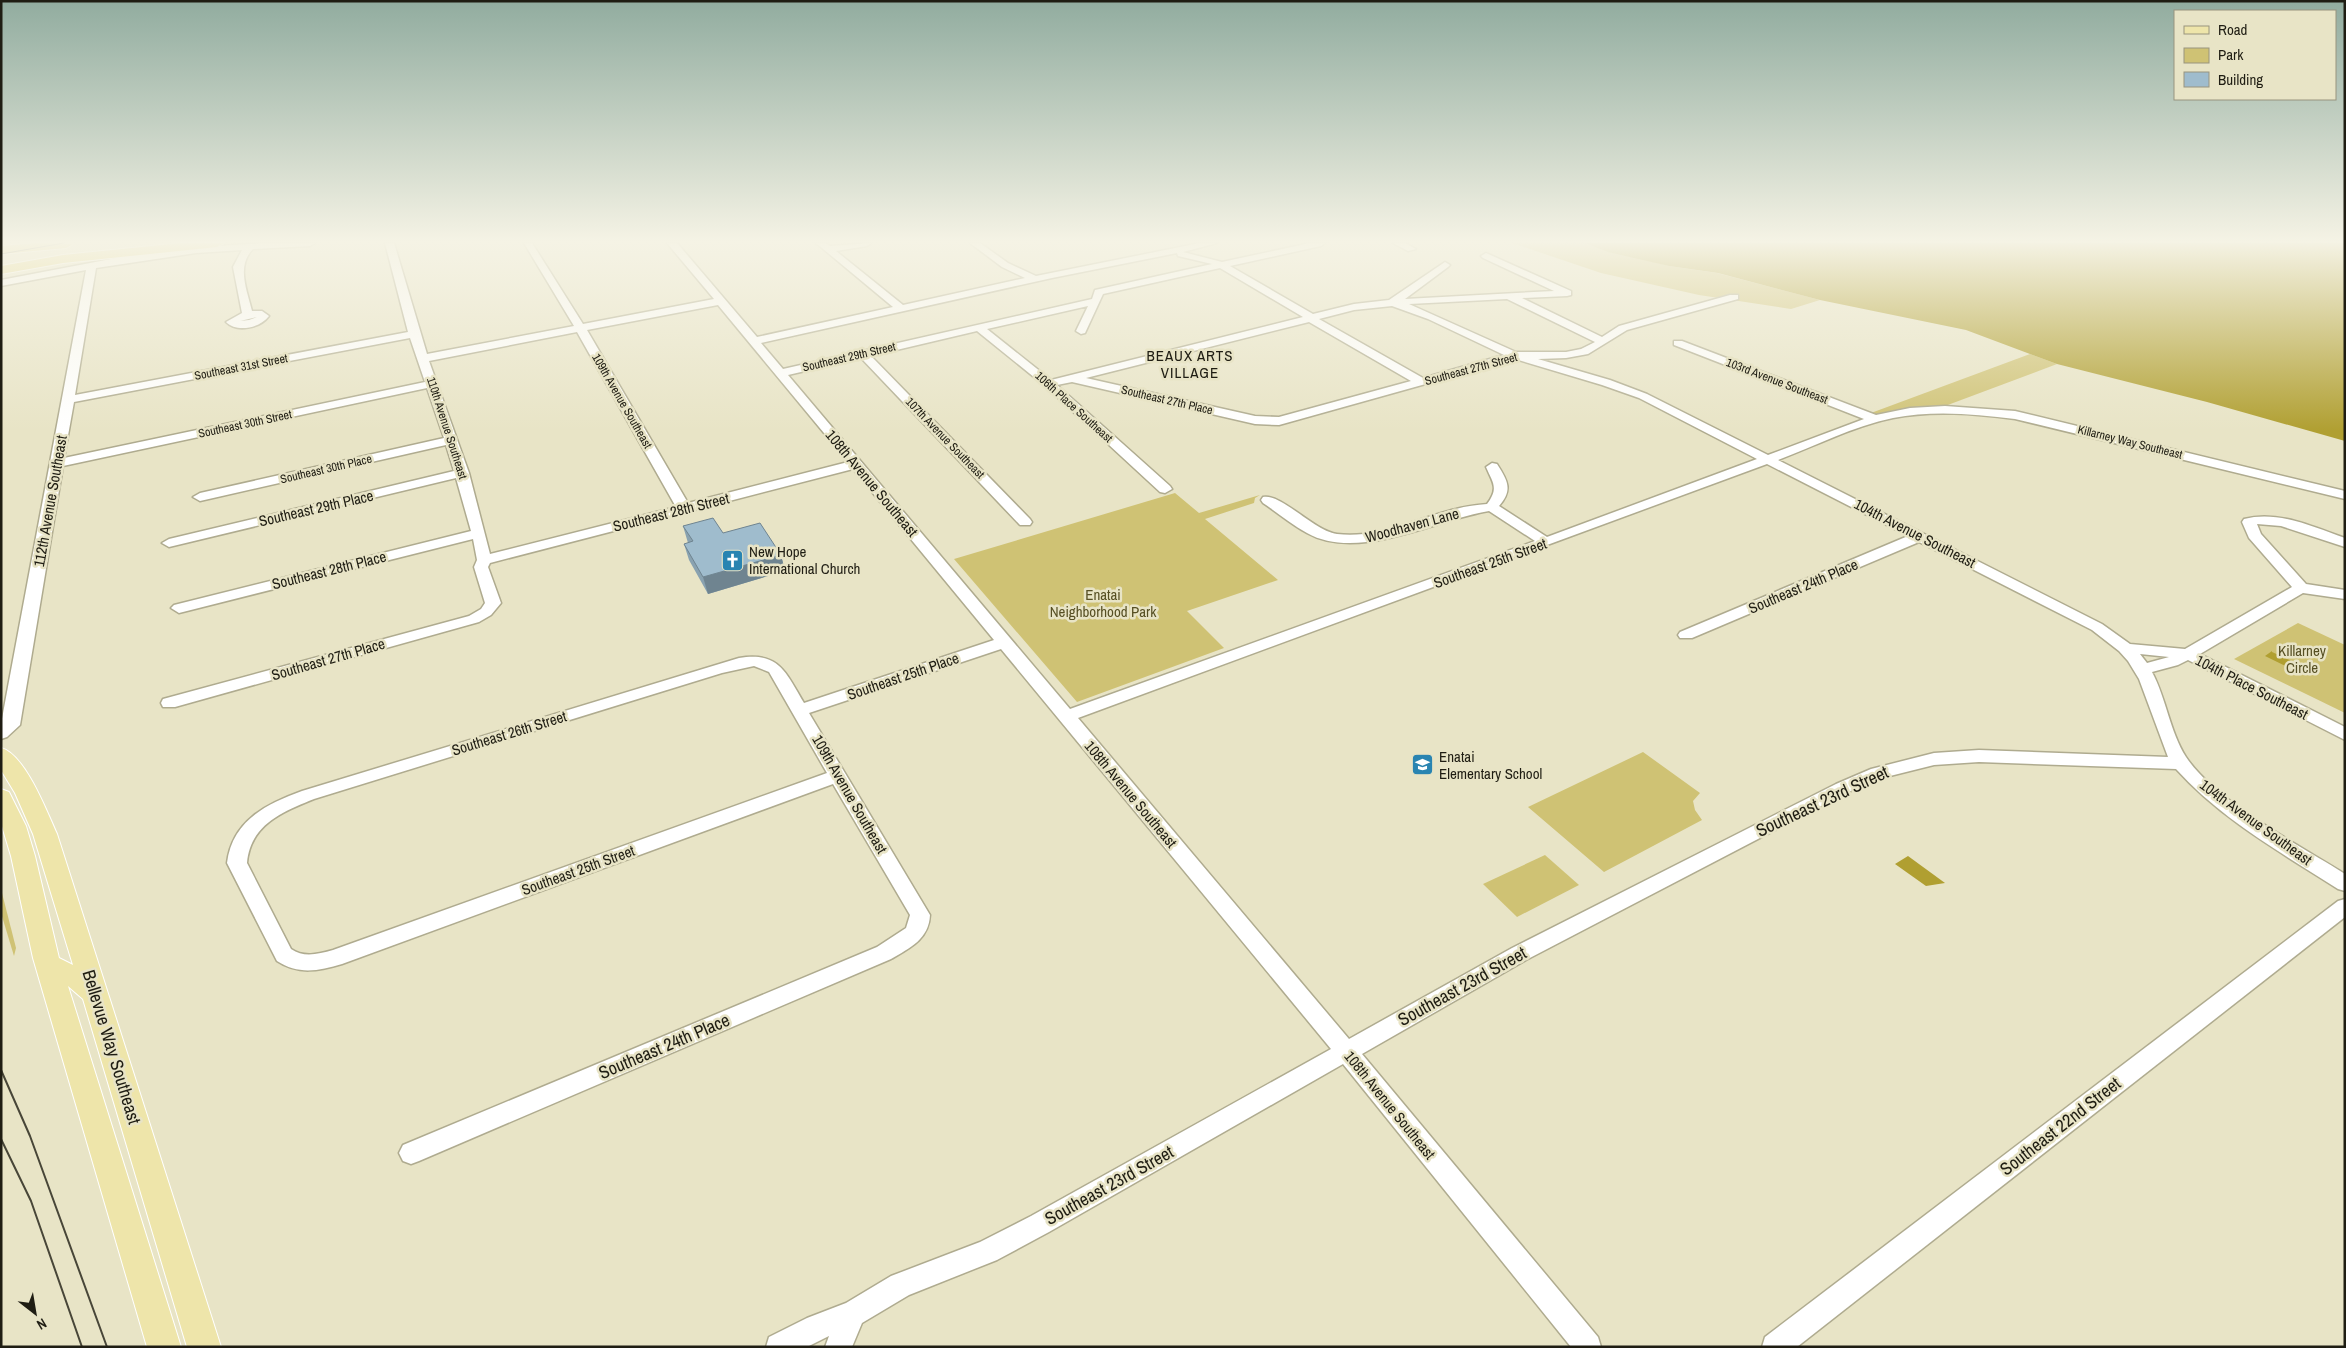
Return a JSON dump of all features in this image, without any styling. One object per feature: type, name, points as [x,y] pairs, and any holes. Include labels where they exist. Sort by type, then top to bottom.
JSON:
[{"type":"main road","name":"Bellevue Way Southeast","points":[[1,755],[13,768],[30,796],[86,959],[94,993],[204,1347]]},
{"type":"main road","points":[[1,797],[14,826],[49,965],[164,1347]]},
{"type":"main road","points":[[49,965],[82,981],[94,993]]},
{"type":"street","name":"112th Avenue Southeast","points":[[1,733],[11,725],[85,306]]},
{"type":"street","points":[[245,306],[247,314]]},
{"type":"street","name":"110th Avenue Southeast","points":[[406,306],[414,334],[452,440],[479,533],[484,560],[481,567],[493,603],[486,612]]},
{"type":"street","name":"109th Avenue Southeast","points":[[566,306],[684,509]]},
{"type":"street","points":[[424,358],[695,306]]},
{"type":"street","name":"108th Avenue Southeast","points":[[725,306],[1346,1051],[1588,1347]]},
{"type":"street","points":[[898,306],[902,309]]},
{"type":"street","points":[[754,341],[916,306]]},
{"type":"street","name":"Southeast 29th Street","points":[[780,373],[1075,306]]},
{"type":"street","points":[[1081,331],[1094,306]]},
{"type":"street","points":[[1294,306],[1311,316],[1313,320],[1422,382]]},
{"type":"street","points":[[1049,384],[1311,316],[1364,306]]},
{"type":"street","name":"104th Avenue Southeast","points":[[1403,306],[1419,310],[1494,348],[1628,389],[2082,618],[2125,648],[2144,669],[2172,748],[2181,763],[2220,800],[2345,884]]},
{"type":"street","points":[[1529,306],[1602,341]]},
{"type":"street","name":"Southeast 27th Street","points":[[1262,422],[1279,421],[1518,355],[1551,355],[1582,351],[1602,341],[1615,331],[1701,306]]},
{"type":"street","name":"106th Place Southeast","points":[[979,328],[1049,384],[1165,489]]},
{"type":"street","name":"Southeast 31st Street","points":[[68,400],[414,334]]},
{"type":"street","name":"103rd Avenue Southeast","points":[[1678,343],[1876,420]]},
{"type":"street","name":"107th Avenue Southeast","points":[[863,354],[1025,522]]},
{"type":"street","name":"Southeast 27th Place","points":[[1071,378],[1262,422]]},
{"type":"street","name":"Southeast 30th Street","points":[[58,463],[432,384]]},
{"type":"street","name":"Southeast 25th Street","points":[[1067,716],[1546,542],[1768,459],[1876,420],[1913,410]]},
{"type":"street","name":"Killarney Way Southeast","points":[[1913,410],[1965,410],[2015,415],[2345,495]]},
{"type":"street","name":"Southeast 30th Place","points":[[200,497],[452,440]]},
{"type":"street","name":"Southeast 28th Street","points":[[484,560],[857,464]]},
{"type":"street","points":[[1492,468],[1501,485],[1501,495],[1491,507],[1546,542]]},
{"type":"street","name":"Southeast 29th Place","points":[[169,543],[462,473]]},
{"type":"street","name":"Woodhaven Lane","points":[[1268,500],[1313,531],[1334,538],[1346,539],[1378,537],[1459,512],[1491,507]]},
{"type":"street","points":[[2301,588],[2254,535],[2249,522],[2253,520],[2275,521],[2345,543]]},
{"type":"street","name":"Southeast 28th Place","points":[[179,608],[479,533]]},
{"type":"street","name":"Southeast 24th Place","points":[[1686,635],[1921,536]]},
{"type":"street","points":[[2144,669],[2172,662],[2188,654],[2301,588],[2345,595]]},
{"type":"street","name":"Southeast 27th Place","points":[[169,703],[474,619],[486,612]]},
{"type":"street","name":"Southeast 25th Place","points":[[801,710],[1005,642]]},
{"type":"street","name":"104th Place Southeast","points":[[2125,648],[2188,654],[2345,734]]},
{"type":"street","name":"109th Avenue Southeast","points":[[762,661],[775,669],[801,710],[920,915],[919,927],[914,934]]},
{"type":"street","name":"Southeast 26th Street","points":[[316,963],[291,961],[284,955],[241,874],[236,854],[248,832],[261,818],[274,809],[308,795],[716,669],[746,662],[762,661]]},
{"type":"street","name":"Southeast 23rd Street","points":[[779,1347],[816,1328],[853,1314],[900,1285],[988,1251],[1040,1224],[1519,954],[1808,804],[1877,774],[1934,758],[1979,756],[2181,763]]},
{"type":"street","name":"Southeast 25th Street","points":[[316,963],[335,958],[840,775]]},
{"type":"street","name":"Southeast 22nd Street","points":[[1775,1347],[2345,906]]},
{"type":"street","name":"Southeast 24th Place","points":[[411,1154],[884,953],[914,934]]},
{"type":"street","points":[[838,1347],[853,1314]]},
{"type":"green space","points":[[1771,306],[1801,306],[1791,309]]},
{"type":"green space","points":[[2030,354],[2057,364],[1937,409],[1878,415],[1871,413]]},
{"type":"green space","name":"Enatai Neighborhood Park","points":[[1175,493],[1199,513],[1260,495],[1255,498],[1254,503],[1205,519],[1278,580],[1187,611],[1224,648],[1077,702],[954,559]]},
{"type":"green space","name":"Killarney Circle","points":[[2298,623],[2345,645],[2345,713],[2234,659]]},
{"type":"green space","points":[[1643,752],[1700,793],[1693,801],[1695,810],[1702,820],[1604,872],[1528,807]]},
{"type":"green space","points":[[1545,855],[1579,885],[1517,917],[1483,884]]},
{"type":"green space","points":[[2,893],[16,948],[14,956],[1,913]]},
{"type":"shaded area","points":[[1849,306],[2345,306],[2345,441],[2207,402],[2057,364],[1966,330]]},
{"type":"shaded area","points":[[2272,651],[2307,668],[2300,673],[2265,656]]},
{"type":"shaded area","points":[[1908,856],[1945,883],[1926,886],[1895,864]]},
{"type":"building","points":[[713,518],[723,533],[760,523],[781,555],[703,577],[684,544],[693,541],[683,526]]},
{"type":"tram line","points":[[1,1070],[30,1136],[107,1347]]},
{"type":"tram line","points":[[1,1139],[31,1201],[82,1347]]},
{"type":"place","name":"New Hope International Church","points":[[733,560]]},
{"type":"place","name":"Enatai Elementary School","points":[[1423,765]]},
{"type":"district","name":"BEAUX ARTS VILLAGE","points":[[1190,364]]}]
